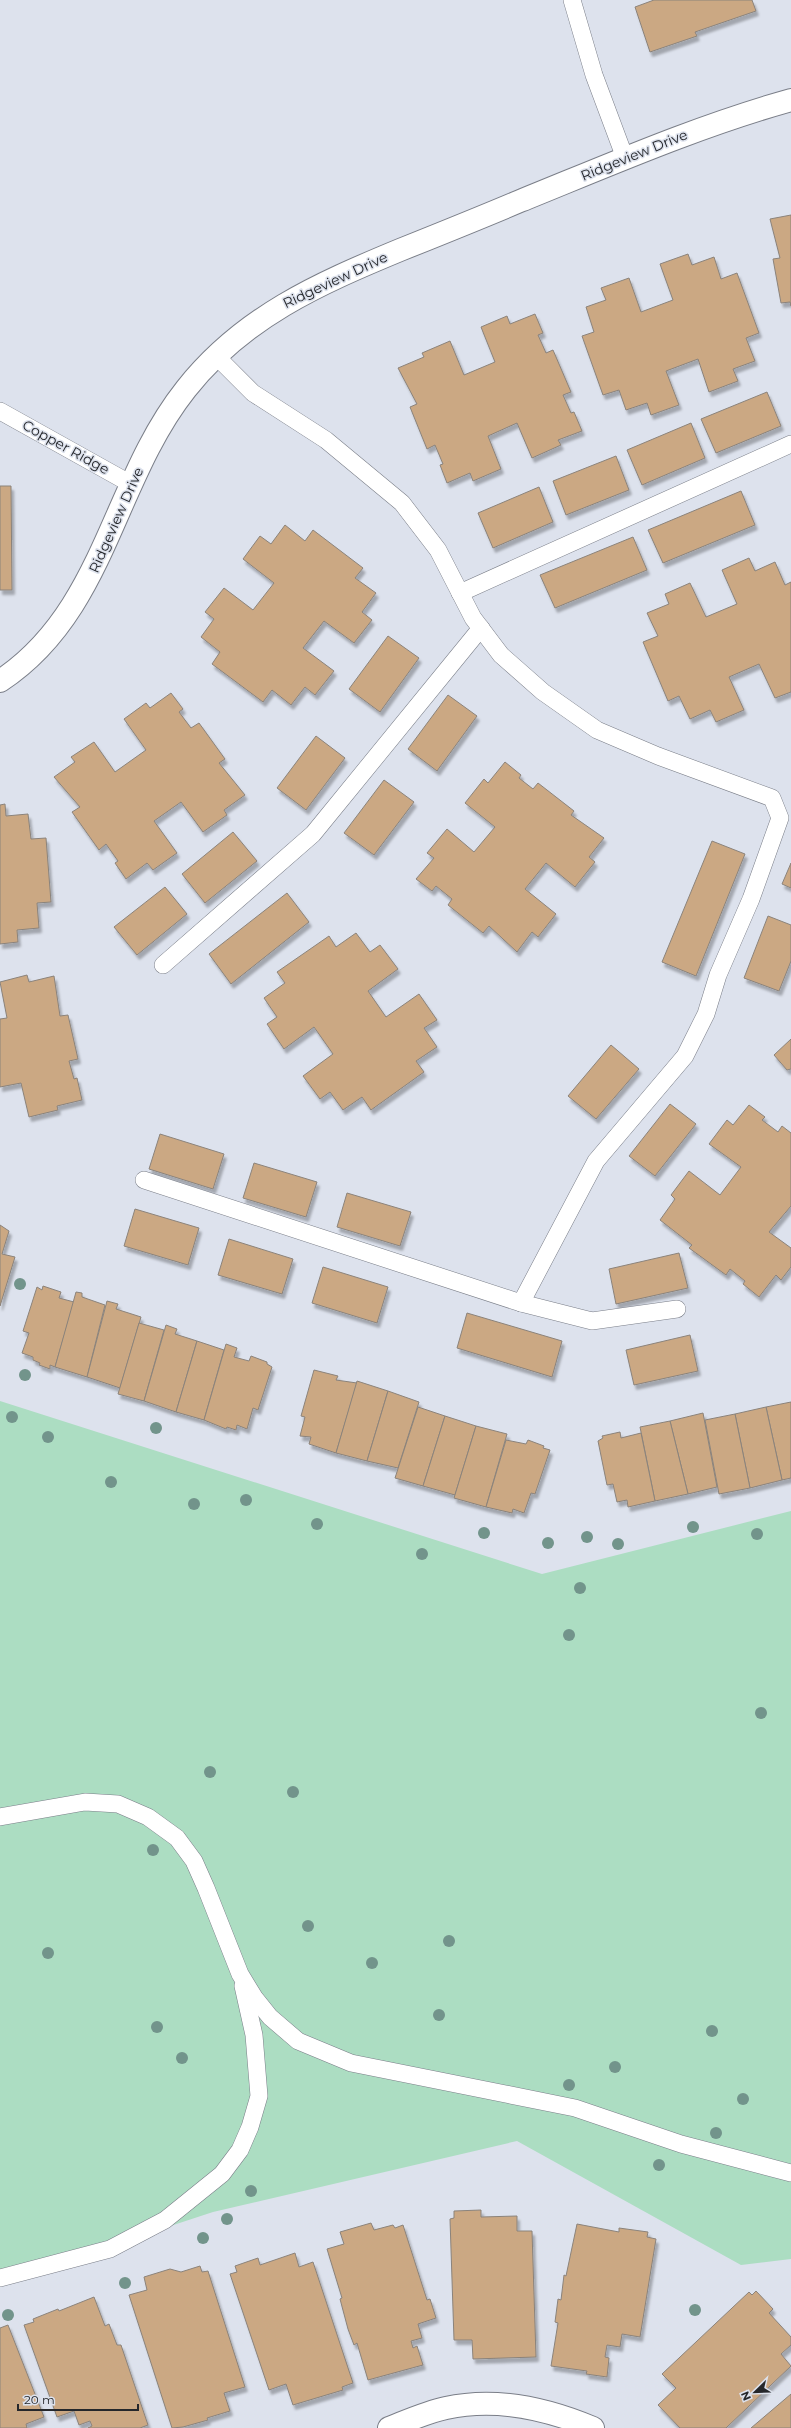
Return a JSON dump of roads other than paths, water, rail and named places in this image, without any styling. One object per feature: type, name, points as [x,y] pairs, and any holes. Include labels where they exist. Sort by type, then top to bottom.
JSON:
[{"type":"street","name":"Ridgeview Drive","points":[[0,681],[22,667],[43,647],[77,601],[93,570],[149,446],[166,417],[186,388],[216,356],[256,322],[310,289],[624,158],[713,124],[791,100]]},
{"type":"street","points":[[388,2428],[447,2408],[496,2404],[542,2410],[593,2428]]},
{"type":"lane","points":[[572,0],[594,75],[624,158]]},
{"type":"lane","points":[[216,356],[253,393],[326,440],[402,503],[438,550],[480,628],[501,655],[537,686],[597,730],[658,756],[772,798],[780,818],[751,899],[718,975],[706,1014],[685,1056],[596,1161],[521,1303]]},
{"type":"lane","name":"Copper Ridge","points":[[0,411],[131,484]]},
{"type":"lane","points":[[460,593],[791,444]]},
{"type":"lane","points":[[163,965],[313,834],[480,628]]},
{"type":"lane","points":[[144,1180],[521,1303],[592,1321],[677,1309]]},
{"type":"lane","points":[[0,1817],[85,1802],[118,1804],[148,1817],[177,1838],[194,1861],[240,1974],[254,1997],[270,2017],[298,2041],[351,2063],[575,2108],[681,2144],[738,2157],[791,2173]]},
{"type":"lane","points":[[0,2278],[110,2249],[165,2220],[222,2174],[240,2150],[250,2127],[259,2096],[254,2035],[240,1974]]}]
